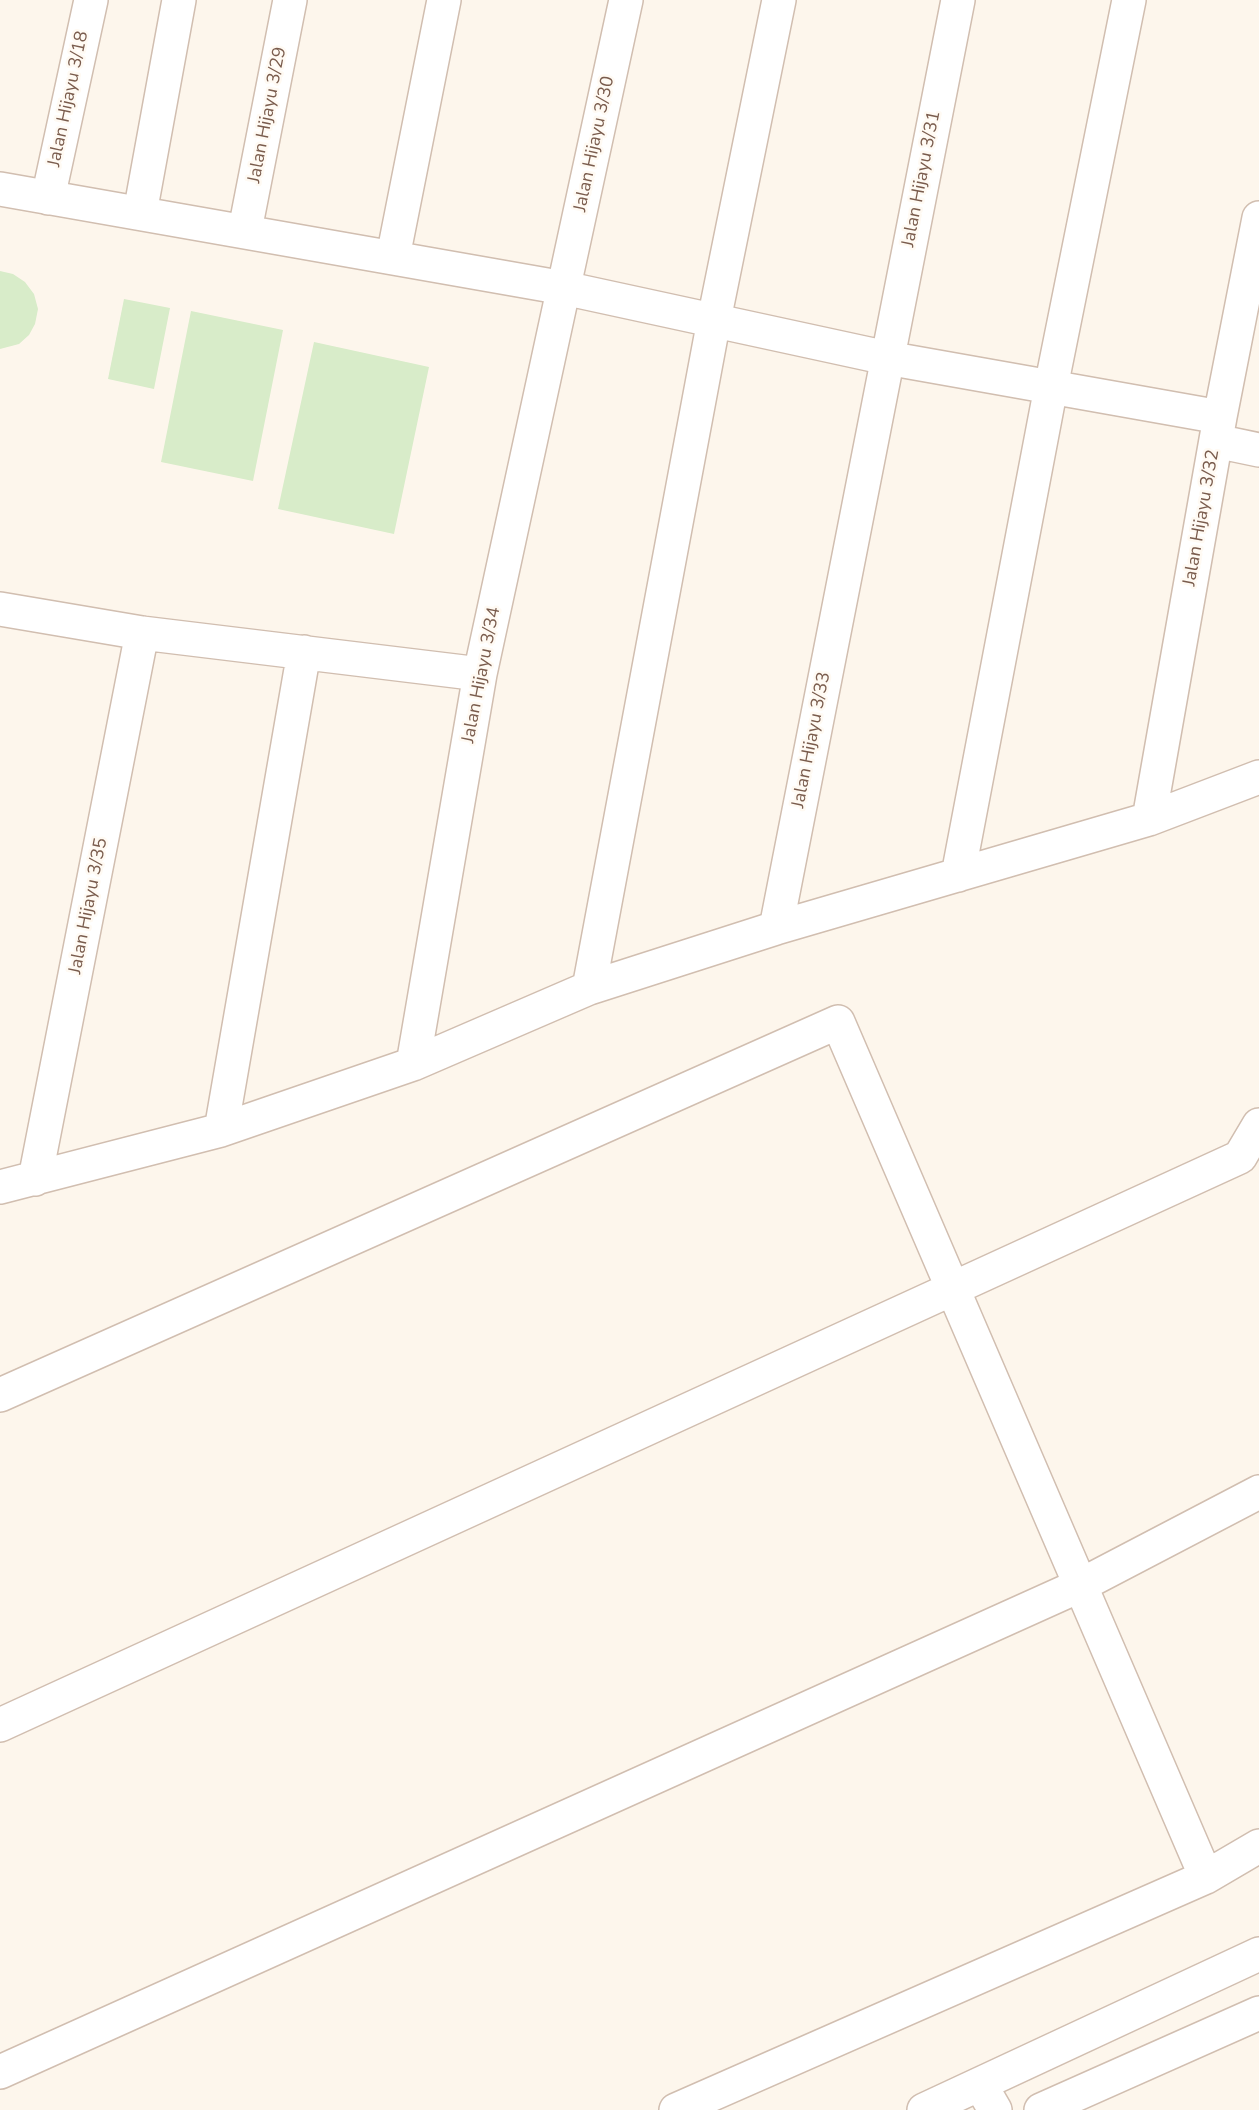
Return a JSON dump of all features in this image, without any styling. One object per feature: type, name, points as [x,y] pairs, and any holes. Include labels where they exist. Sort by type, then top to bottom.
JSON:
[{"type":"street","name":"Jalan Hijayu 3/18","points":[[48,198],[91,0]]},
{"type":"street","points":[[140,213],[179,0]]},
{"type":"street","name":"Jalan Hijayu 3/29","points":[[245,230],[290,0]]},
{"type":"street","points":[[393,257],[444,0]]},
{"type":"street","name":"Jalan Hijayu 3/30","points":[[564,288],[626,0]]},
{"type":"street","points":[[588,988],[714,320],[779,0]]},
{"type":"street","name":"Jalan Hijayu 3/31","points":[[887,358],[958,0]]},
{"type":"street","points":[[958,875],[1051,387],[1129,0]]},
{"type":"street","points":[[0,189],[245,230],[564,288],[887,358],[1051,387],[1218,429],[1259,450]]},
{"type":"street","name":"Jalan Hijayu 3/32","points":[[1149,819],[1218,429],[1259,218]]},
{"type":"street","name":"Jalan Hijayu 3/34","points":[[413,1064],[480,674],[564,288]]},
{"type":"street","name":"Jalan Hijayu 3/33","points":[[776,928],[887,358]]},
{"type":"street","points":[[0,609],[142,633],[480,674]]},
{"type":"street","name":"Jalan Hijayu 3/35","points":[[35,1179],[142,633]]},
{"type":"street","points":[[221,1130],[304,652]]},
{"type":"street","points":[[0,1187],[221,1130],[413,1064],[588,988],[776,928],[1149,819],[1259,777]]},
{"type":"street","points":[[0,1395],[838,1023],[1206,1877]]},
{"type":"street","points":[[0,1725],[953,1288],[1249,1165],[1259,1125]]},
{"type":"street","points":[[0,2072],[1081,1586],[1259,1492]]},
{"type":"street","points":[[676,2110],[1206,1877],[1259,1846]]},
{"type":"street","points":[[924,2110],[988,2097],[1259,1954]]},
{"type":"street","points":[[1041,2110],[1259,2013]]},
{"type":"green space","points":[[0,271],[13,274],[25,282],[34,294],[38,309],[35,324],[29,335],[19,344],[0,349]]},
{"type":"green space","points":[[124,299],[170,308],[154,389],[108,379]]},
{"type":"green space","points":[[191,311],[283,330],[253,481],[161,462]]},
{"type":"green space","points":[[314,342],[429,367],[394,534],[278,509]]}]
